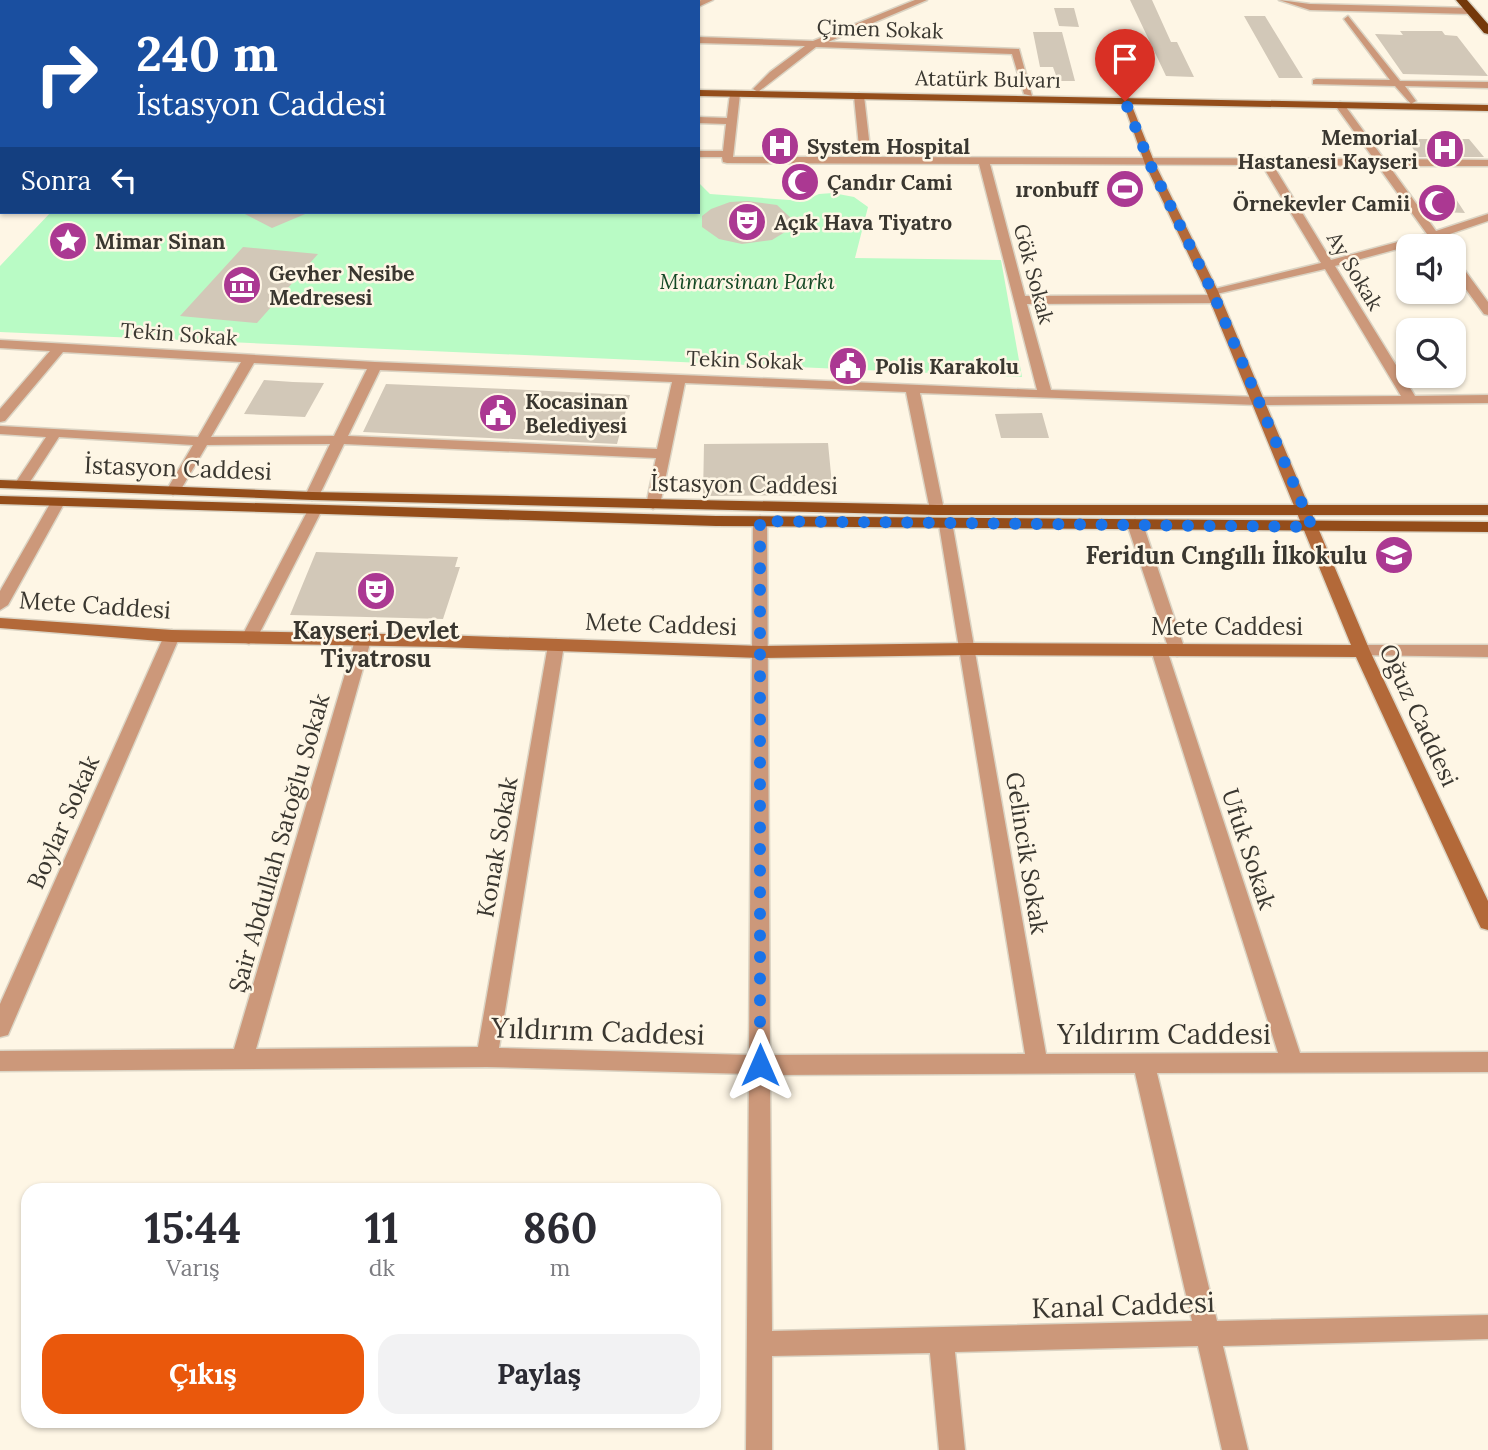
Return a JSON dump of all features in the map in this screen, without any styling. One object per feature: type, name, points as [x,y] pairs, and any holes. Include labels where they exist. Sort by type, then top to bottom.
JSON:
[{"type":"highway","points":[[1461,0],[1488,31]]},
{"type":"main road","name":"Atatürk Bulvarı","points":[[700,88],[1411,101],[1488,100]]},
{"type":"main road","name":"Atatürk Bulvarı","points":[[700,93],[1488,108]]},
{"type":"main road","name":"İstasyon Caddesi","points":[[0,484],[173,491],[313,503],[760,521],[947,525],[1488,527]]},
{"type":"main road","name":"İstasyon Caddesi","points":[[0,500],[937,510],[1488,510]]},
{"type":"street","points":[[758,89],[814,44],[923,0]]},
{"type":"street","points":[[1283,0],[1310,7],[1471,11]]},
{"type":"street","points":[[1408,0],[1417,10]]},
{"type":"street","points":[[1294,3],[1302,18]]},
{"type":"street","points":[[1380,9],[1387,20]]},
{"type":"street","points":[[1313,18],[1361,19]]},
{"type":"street","points":[[1348,19],[1411,101]]},
{"type":"street","name":"Çimen Sokak","points":[[700,40],[1016,51],[1028,94]]},
{"type":"street","points":[[1316,82],[1483,85],[1488,100]]},
{"type":"street","points":[[728,157],[735,94]]},
{"type":"street","points":[[859,96],[866,162]]},
{"type":"street","name":"Oğuz Caddesi","points":[[1125,101],[1150,164],[1213,295],[1305,509],[1362,651],[1488,922]]},
{"type":"street","points":[[1340,105],[1432,234]]},
{"type":"street","points":[[700,120],[732,121]]},
{"type":"street","points":[[700,154],[866,162],[1488,163]]},
{"type":"street","name":"Gök Sokak","points":[[984,163],[1045,394]]},
{"type":"street","name":"Ay Sokak","points":[[1267,164],[1410,399]]},
{"type":"street","points":[[1454,234],[1488,217]]},
{"type":"street","points":[[1021,300],[1213,295],[1396,251]]},
{"type":"street","points":[[1466,281],[1488,311]]},
{"type":"street","name":"Tekin Sokak","points":[[0,344],[249,360],[1045,394],[1258,401],[1488,399]]},
{"type":"street","points":[[0,418],[59,348]]},
{"type":"street","points":[[173,491],[249,360]]},
{"type":"street","points":[[249,638],[375,366]]},
{"type":"street","points":[[653,505],[679,379]]},
{"type":"street","points":[[912,388],[937,510]]},
{"type":"street","points":[[0,430],[202,441],[339,440],[664,454]]},
{"type":"street","points":[[21,485],[55,433]]},
{"type":"street","points":[[0,605],[58,502]]},
{"type":"street","points":[[760,521],[760,1450]]},
{"type":"street","name":"Ufuk Sokak","points":[[1135,524],[1168,650],[1293,1063]]},
{"type":"street","name":"Gelincik Sokak","points":[[947,525],[1037,1064]]},
{"type":"street","name":"Mete Caddesi","points":[[0,623],[172,636],[760,652],[969,649],[1488,651]]},
{"type":"street","name":"Boylar Sokak","points":[[0,1028],[172,636]]},
{"type":"street","name":"Şair Abdullah Satoğlu Sokak","points":[[242,1059],[363,640]]},
{"type":"street","name":"Konak Sokak","points":[[487,1057],[556,645]]},
{"type":"street","name":"Yıldırım Caddesi","points":[[0,1061],[487,1057],[760,1065],[1488,1062]]},
{"type":"street","points":[[1144,1063],[1235,1450]]},
{"type":"street","name":"Kanal Caddesi","points":[[760,1344],[941,1342],[1488,1326]]},
{"type":"street","points":[[941,1342],[952,1450]]},
{"type":"green space","name":"Mimarsinan Parkı","points":[[700,184],[710,194],[803,201],[819,194],[833,193],[854,197],[868,207],[855,258],[1001,260],[1022,377],[0,332],[0,266],[49,214],[700,214]]},
{"type":"building","points":[[1130,0],[1152,0],[1171,42],[1177,42],[1194,77],[1166,76]]},
{"type":"building","points":[[1054,8],[1074,8],[1079,27],[1059,26]]},
{"type":"building","points":[[1244,16],[1265,16],[1303,78],[1279,78]]},
{"type":"building","points":[[1400,31],[1442,31],[1445,35],[1457,36],[1488,76],[1403,74],[1375,34],[1403,35]]},
{"type":"building","points":[[1033,32],[1062,32],[1075,81],[1058,81],[1053,67],[1040,67]]},
{"type":"building","name":"Memorial Hastanesi Kayseri","points":[[1406,139],[1469,139],[1484,157],[1419,157]]},
{"type":"building","points":[[1433,195],[1454,196],[1465,213],[1442,212]]},
{"type":"building","name":"Açık Hava Tiyatro","points":[[748,201],[777,205],[791,218],[790,229],[772,240],[742,244],[719,239],[702,227],[702,216],[711,209],[730,202]]},
{"type":"building","points":[[245,214],[305,214],[272,228]]},
{"type":"building","name":"Gevher Nesibe Medresesi","points":[[243,247],[318,254],[257,323],[180,316]]},
{"type":"building","points":[[264,380],[324,383],[305,417],[244,414]]},
{"type":"building","name":"Kocasinan Belediyesi","points":[[386,384],[630,395],[617,444],[363,432]]},
{"type":"building","points":[[1042,413],[1049,438],[1001,438],[995,414]]},
{"type":"building","points":[[828,443],[833,495],[703,496],[704,444]]},
{"type":"building","name":"Kayseri Devlet Tiyatrosu","points":[[316,552],[458,557],[455,567],[460,567],[443,619],[290,615]]},
{"type":"place","name":"System Hospital","points":[[780,146]]},
{"type":"place","name":"Memorial Hastanesi Kayseri","points":[[1445,149]]},
{"type":"place","name":"Çandır Cami","points":[[800,182]]},
{"type":"place","name":"ıronbuff","points":[[1125,189]]},
{"type":"place","name":"Örnekevler Camii","points":[[1437,203]]},
{"type":"place","name":"Açık Hava Tiyatro","points":[[747,222]]},
{"type":"place","name":"Mimar Sinan","points":[[68,241]]},
{"type":"place","name":"Gevher Nesibe Medresesi","points":[[242,285]]},
{"type":"place","name":"Polis Karakolu","points":[[848,366]]},
{"type":"place","name":"Kocasinan Belediyesi","points":[[498,413]]},
{"type":"place","name":"Feridun Cıngıllı İlkokulu","points":[[1394,555]]},
{"type":"place","name":"Kayseri Devlet Tiyatrosu","points":[[376,591]]},
{"type":"route","points":[[760,1065],[760,521],[1312,527],[1212,291],[1150,164],[1125,101]]}]
